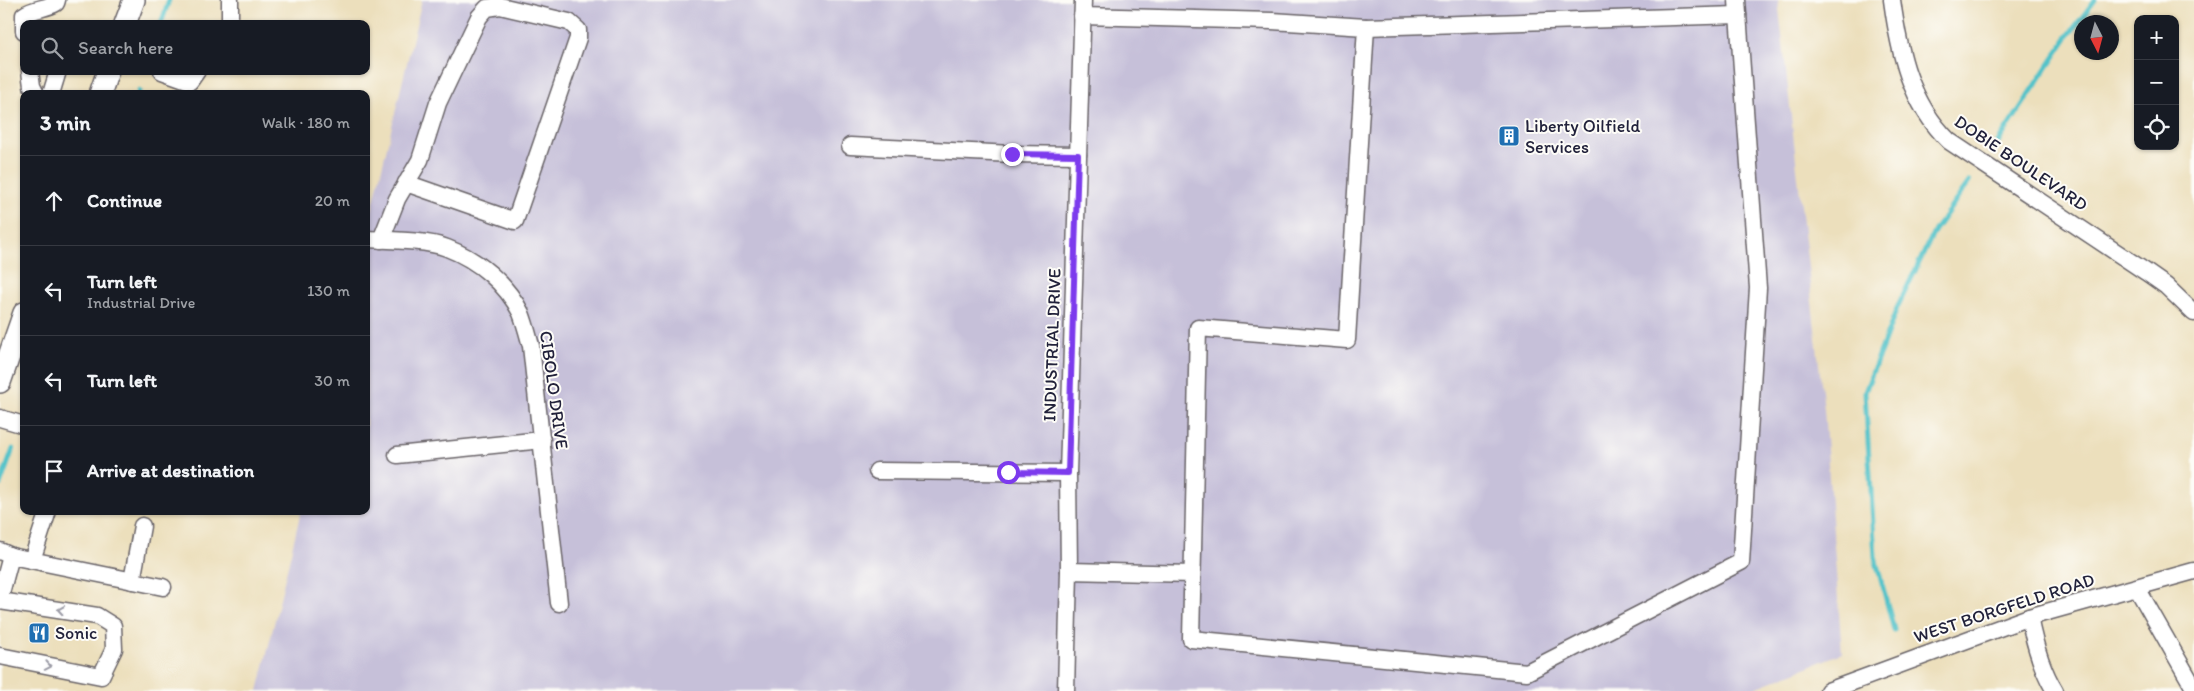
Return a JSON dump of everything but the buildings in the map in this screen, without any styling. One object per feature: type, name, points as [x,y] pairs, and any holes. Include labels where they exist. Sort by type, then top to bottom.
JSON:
[{"type":"main road","points":[[126,20],[134,0]]},
{"type":"main road","points":[[101,90],[107,75]]},
{"type":"main road","points":[[0,382],[5,350],[20,321]]},
{"type":"street","points":[[24,20],[24,15],[29,11],[48,8],[56,3],[57,0]]},
{"type":"street","points":[[230,0],[230,20]]},
{"type":"street","name":"DOBIE BOULEVARD","points":[[1892,0],[1905,69],[1928,117],[1938,131],[1949,141],[2166,286],[2194,313]]},
{"type":"street","points":[[374,240],[406,183],[420,160],[438,103],[479,17],[486,8],[500,6],[569,22],[578,30],[578,38],[516,221],[406,183]]},
{"type":"street","points":[[1082,8],[1366,28],[1738,7],[1758,288],[1741,562],[1527,672],[1191,639],[1198,328],[1347,340],[1366,28]]},
{"type":"street","name":"INDUSTRIAL DRIVE","points":[[1066,691],[1068,473],[1082,8]]},
{"type":"street","points":[[31,75],[35,90]]},
{"type":"street","points":[[52,90],[57,75]]},
{"type":"street","points":[[173,75],[191,82]]},
{"type":"street","points":[[850,146],[1012,154],[1078,155]]},
{"type":"street","name":"CIBOLO DRIVE","points":[[374,240],[446,247],[474,262],[502,283],[521,313],[531,346],[550,505],[559,603]]},
{"type":"street","points":[[0,418],[20,424]]},
{"type":"street","points":[[397,455],[542,440]]},
{"type":"street","points":[[877,471],[1068,473]]},
{"type":"street","points":[[32,560],[47,515]]},
{"type":"street","points":[[132,581],[142,526]]},
{"type":"street","points":[[0,656],[101,676],[114,649],[114,626],[97,616],[0,599],[5,554],[163,587]]},
{"type":"street","points":[[1068,571],[1192,574]]},
{"type":"street","name":"WEST BORGFELD ROAD","points":[[1828,691],[2029,617],[2194,571]]},
{"type":"street","points":[[2137,588],[2194,688]]},
{"type":"street","points":[[2029,617],[2034,642],[2047,679],[2054,691]]},
{"type":"shaded area","points":[[422,0],[1778,0],[1824,409],[1842,653],[1748,691],[258,691],[300,515],[370,515],[370,218]]},
{"type":"waterway","points":[[162,20],[169,0]]},
{"type":"waterway","points":[[1996,145],[2068,36],[2095,0]]},
{"type":"waterway","points":[[1894,630],[1875,557],[1865,392],[1897,308],[1935,230],[1969,182]]},
{"type":"waterway","points":[[0,485],[13,449]]},
{"type":"place","name":"Liberty Oilfield Services","points":[[1509,136]]},
{"type":"place","name":"Sonic","points":[[39,633]]},
{"type":"route","points":[[1008,472],[1068,473],[1078,155],[1012,154]]}]
